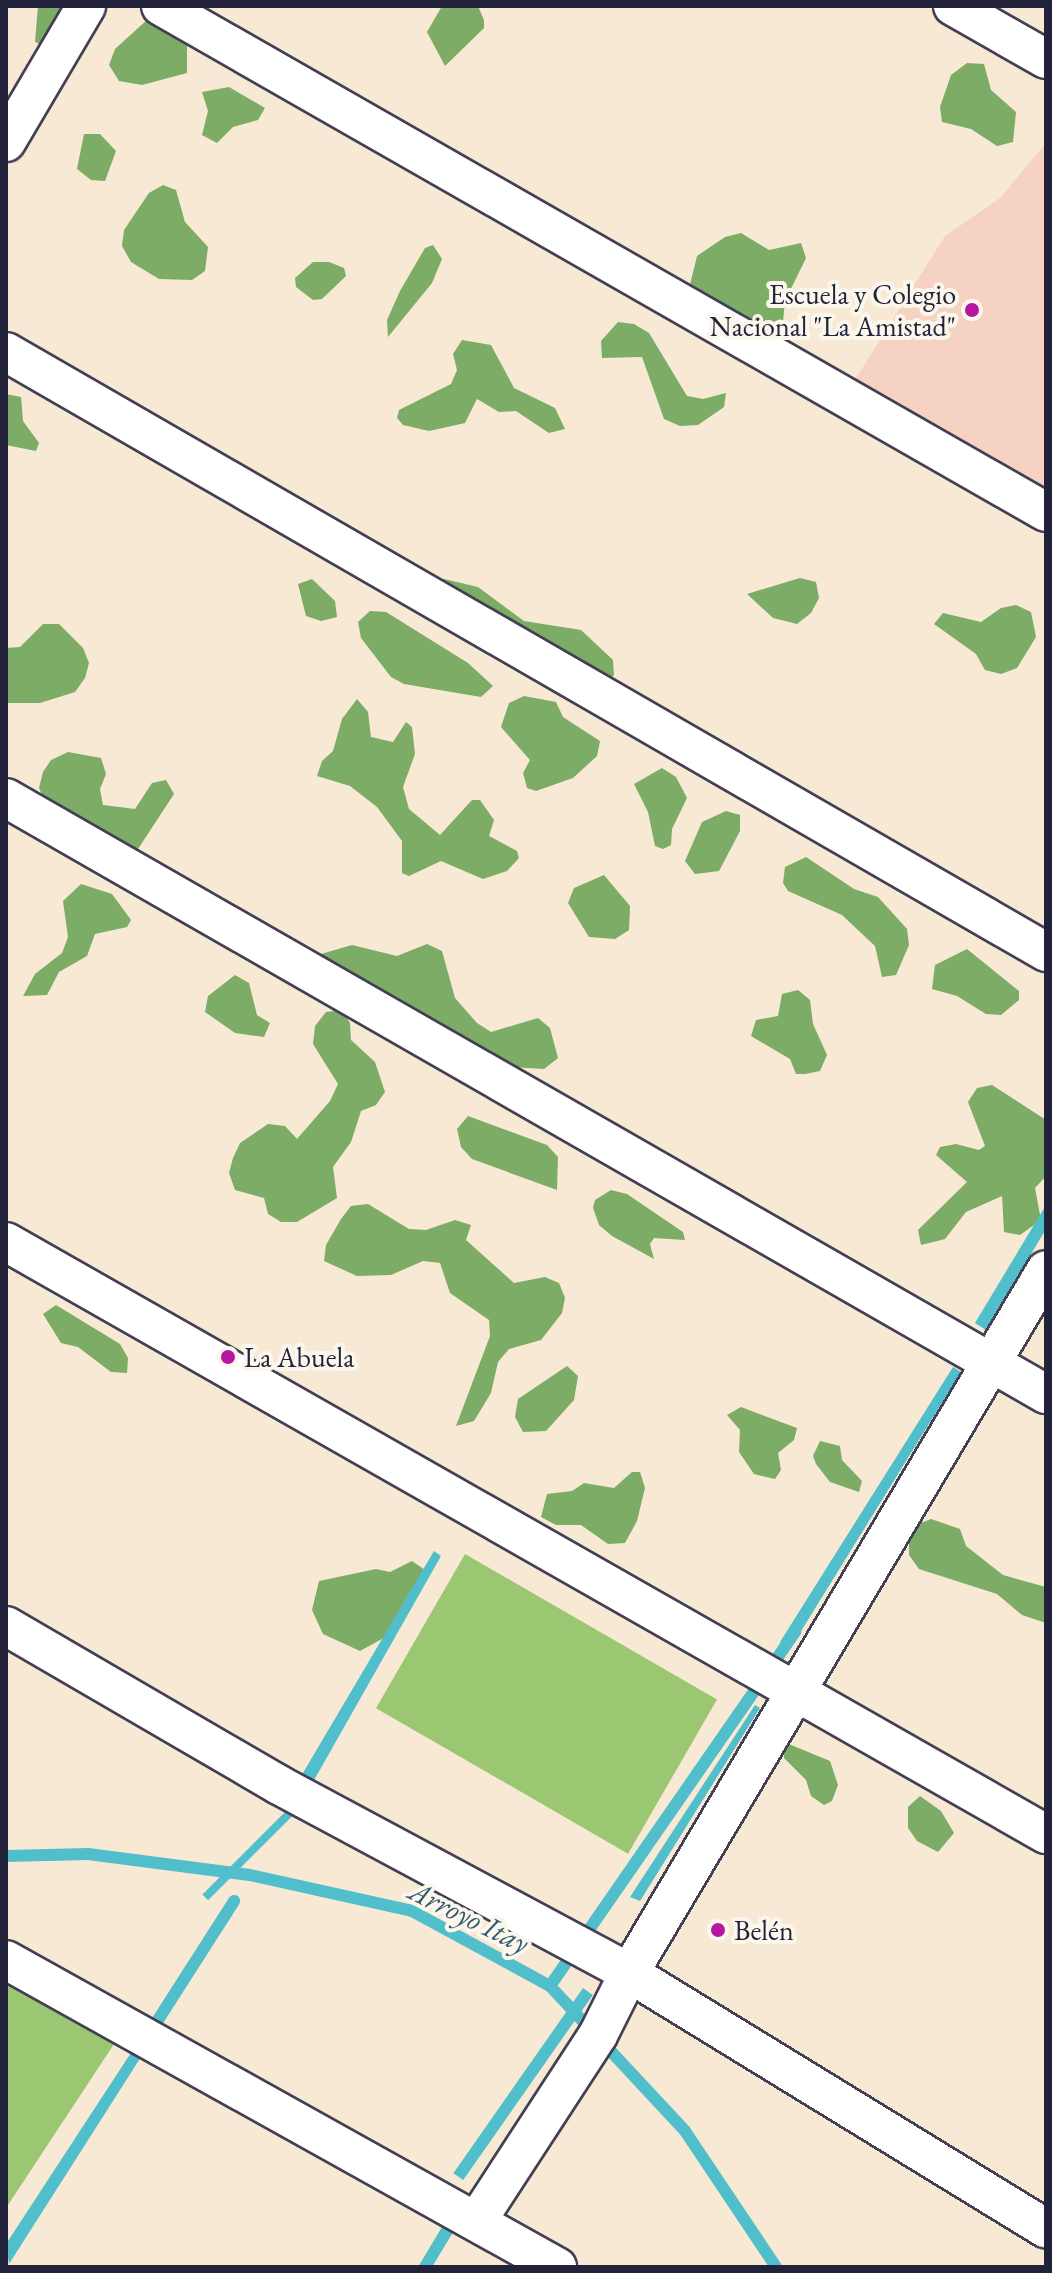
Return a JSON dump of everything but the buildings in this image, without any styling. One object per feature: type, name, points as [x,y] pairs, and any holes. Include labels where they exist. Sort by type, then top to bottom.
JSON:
[{"type":"street","points":[[6,142],[86,6]]},
{"type":"street","points":[[161,6],[1046,512]]},
{"type":"street","points":[[953,6],[1046,59]]},
{"type":"street","points":[[6,352],[1046,952]]},
{"type":"street","points":[[6,798],[1046,1394]]},
{"type":"street","points":[[6,1242],[1046,1834]]},
{"type":"street","points":[[478,2219],[598,2035],[629,1973],[1046,1270]]},
{"type":"street","points":[[6,1626],[279,1785],[629,1973],[1046,2229]]},
{"type":"street","points":[[6,1960],[478,2219],[557,2267]]},
{"type":"shaded area","name":"Escuela y Colegio Nacional \"La Amistad\"","points":[[1046,143],[1046,495],[853,383],[945,236],[1000,198]]},
{"type":"green space","points":[[38,6],[83,6],[49,48],[35,42]]},
{"type":"green space","points":[[442,6],[478,6],[484,20],[484,28],[445,66],[427,32]]},
{"type":"green space","points":[[148,19],[187,42],[187,73],[142,85],[119,81],[109,65],[115,49]]},
{"type":"green space","points":[[967,63],[984,64],[991,90],[1016,112],[1013,142],[997,146],[971,129],[942,122],[940,107],[951,75]]},
{"type":"green space","points":[[229,87],[265,108],[258,120],[233,127],[217,143],[202,135],[208,111],[202,92]]},
{"type":"green space","points":[[84,134],[100,134],[116,151],[105,181],[91,180],[77,169]]},
{"type":"green space","points":[[163,185],[176,190],[185,222],[208,247],[205,271],[192,280],[159,279],[131,262],[122,246],[124,230],[149,193]]},
{"type":"green space","points":[[741,233],[769,250],[801,243],[806,258],[785,301],[782,333],[765,337],[689,289],[697,256],[725,237]]},
{"type":"green space","points":[[433,245],[442,259],[432,283],[388,337],[387,320],[400,291],[425,248]]},
{"type":"green space","points":[[313,262],[329,262],[344,268],[346,276],[322,299],[313,300],[296,287],[295,278]]},
{"type":"green space","points":[[618,322],[634,324],[649,333],[687,396],[703,399],[726,393],[724,407],[698,425],[680,426],[664,419],[642,357],[602,358],[601,341]]},
{"type":"green space","points":[[462,340],[491,345],[514,388],[555,408],[565,429],[549,433],[516,411],[499,412],[477,399],[465,423],[429,431],[403,425],[397,418],[399,410],[451,384],[457,370],[453,354]]},
{"type":"green space","points":[[6,394],[21,397],[23,421],[39,443],[36,451],[6,445]]},
{"type":"green space","points":[[800,578],[816,582],[819,598],[811,613],[797,624],[773,618],[747,594]]},
{"type":"green space","points":[[312,579],[335,601],[337,617],[321,621],[306,616],[298,584]]},
{"type":"green space","points":[[444,579],[478,587],[524,621],[581,630],[613,660],[614,675],[608,681],[439,584]]},
{"type":"green space","points":[[1016,605],[1031,612],[1036,637],[1017,668],[1001,674],[985,670],[976,654],[934,624],[943,613],[981,622],[1001,608]]},
{"type":"green space","points":[[370,611],[386,612],[468,663],[493,686],[481,697],[404,684],[391,677],[361,638],[358,622]]},
{"type":"green space","points":[[43,624],[59,624],[83,648],[89,663],[85,678],[75,692],[40,703],[6,703],[6,648],[20,647]]},
{"type":"green space","points":[[524,696],[556,702],[563,717],[600,741],[597,756],[573,778],[536,791],[527,788],[523,773],[530,760],[501,727],[509,703]]},
{"type":"green space","points":[[357,699],[368,712],[371,737],[393,742],[406,722],[412,727],[415,754],[403,787],[409,809],[440,835],[472,800],[480,800],[494,820],[489,836],[517,851],[519,858],[507,871],[483,879],[441,861],[409,876],[402,873],[402,841],[377,807],[350,786],[317,776],[322,761],[333,751],[342,719]]},
{"type":"green space","points":[[68,752],[101,758],[106,774],[100,789],[103,805],[135,809],[152,783],[166,780],[174,794],[138,849],[119,855],[45,802],[39,788],[43,772],[51,760]]},
{"type":"green space","points":[[662,768],[676,777],[687,798],[672,829],[671,845],[663,849],[655,846],[648,812],[634,784]]},
{"type":"green space","points":[[726,811],[740,815],[740,831],[719,871],[695,874],[685,861],[702,822]]},
{"type":"green space","points":[[806,857],[854,889],[878,897],[907,929],[909,945],[896,975],[882,977],[875,946],[842,915],[788,891],[783,883],[785,867]]},
{"type":"green space","points":[[604,875],[630,906],[629,930],[615,939],[589,937],[568,903],[574,888]]},
{"type":"green space","points":[[81,884],[112,894],[131,920],[127,927],[95,934],[87,956],[59,972],[47,995],[23,996],[35,974],[62,953],[68,937],[63,901]]},
{"type":"green space","points":[[427,944],[442,951],[455,998],[477,1023],[491,1032],[538,1018],[550,1028],[558,1058],[544,1069],[511,1067],[329,969],[321,954],[352,945],[397,956]]},
{"type":"green space","points":[[967,949],[1019,991],[1019,1000],[1001,1015],[986,1014],[957,996],[932,989],[935,965]]},
{"type":"green space","points":[[235,975],[249,983],[257,1015],[270,1023],[264,1037],[235,1033],[205,1012],[208,996]]},
{"type":"green space","points":[[798,990],[810,1000],[813,1024],[827,1055],[820,1071],[805,1074],[796,1074],[790,1059],[751,1036],[756,1020],[778,1016],[782,994]]},
{"type":"green space","points":[[342,1010],[350,1023],[351,1040],[375,1062],[385,1092],[376,1105],[361,1111],[351,1142],[333,1167],[337,1198],[297,1222],[281,1222],[268,1214],[264,1198],[235,1190],[229,1173],[233,1158],[240,1143],[268,1124],[285,1126],[297,1139],[330,1101],[338,1084],[313,1044],[315,1026],[326,1012]]},
{"type":"green space","points":[[992,1085],[1046,1120],[1046,1176],[1035,1188],[1041,1220],[1020,1235],[1004,1232],[1002,1196],[966,1212],[945,1239],[921,1245],[918,1230],[967,1182],[936,1155],[940,1147],[956,1144],[979,1150],[985,1146],[968,1102],[977,1088]]},
{"type":"green space","points":[[468,1116],[547,1145],[558,1157],[557,1190],[472,1159],[461,1147],[457,1129]]},
{"type":"green space","points":[[611,1190],[627,1194],[683,1232],[685,1240],[654,1238],[650,1244],[654,1259],[612,1236],[599,1225],[593,1208],[595,1200]]},
{"type":"green space","points":[[368,1204],[409,1229],[426,1230],[455,1220],[471,1225],[466,1240],[514,1283],[545,1277],[559,1283],[565,1298],[562,1313],[541,1340],[509,1349],[498,1362],[491,1393],[474,1421],[456,1426],[490,1336],[489,1320],[450,1293],[440,1263],[423,1261],[391,1275],[357,1276],[324,1261],[326,1245],[351,1206]]},
{"type":"green space","points":[[56,1305],[120,1344],[128,1358],[127,1373],[111,1372],[78,1347],[61,1343],[43,1314]]},
{"type":"green space","points":[[567,1366],[578,1376],[574,1400],[546,1431],[523,1432],[515,1417],[518,1399]]},
{"type":"green space","points":[[741,1407],[797,1428],[794,1440],[778,1453],[781,1470],[775,1479],[754,1474],[739,1452],[740,1430],[727,1415]]},
{"type":"green space","points":[[820,1441],[840,1446],[842,1460],[862,1481],[859,1492],[830,1482],[816,1464],[813,1456]]},
{"type":"green space","points":[[632,1472],[640,1472],[645,1488],[637,1521],[625,1543],[608,1544],[581,1525],[556,1525],[541,1517],[547,1494],[572,1491],[584,1483],[614,1488]]},
{"type":"green space","points":[[931,1519],[960,1529],[966,1546],[1003,1575],[1046,1587],[1046,1623],[1022,1615],[997,1594],[919,1569],[909,1555],[909,1539],[916,1525]]},
{"type":"green space","points":[[465,1554],[717,1700],[628,1854],[376,1708]]},
{"type":"green space","points":[[412,1561],[425,1570],[398,1630],[360,1651],[323,1634],[312,1610],[319,1581],[376,1569],[390,1572]]},
{"type":"green space","points":[[784,1742],[830,1761],[838,1785],[832,1801],[824,1805],[811,1796],[806,1780],[784,1758]]},
{"type":"green space","points":[[920,1796],[941,1811],[954,1833],[938,1852],[917,1841],[908,1828],[908,1807]]},
{"type":"green space","points":[[6,1973],[118,2038],[6,2208]]},
{"type":"water","points":[[1046,1205],[1046,1229],[986,1330],[975,1323]]},
{"type":"water","points":[[953,1367],[961,1372],[790,1649],[780,1642]]},
{"type":"water","points":[[434,1551],[441,1556],[313,1782],[300,1778]]},
{"type":"water","points":[[755,1705],[760,1708],[640,1901],[630,1897]]},
{"type":"water","points":[[288,1809],[294,1815],[208,1900],[202,1895]]},
{"type":"water","points":[[583,1988],[593,1995],[463,2180],[453,2173]]},
{"type":"water","points":[[140,2039],[148,2046],[9,2264],[6,2244]]},
{"type":"water","points":[[445,2222],[455,2229],[432,2267],[418,2267]]},
{"type":"waterway","points":[[550,1986],[795,1632]]},
{"type":"waterway","name":"Arroyo Itay","points":[[6,1856],[88,1854],[250,1875],[412,1911],[550,1986],[685,2131],[776,2267]]},
{"type":"waterway","points":[[149,2034],[234,1901]]},
{"type":"place","name":"Escuela y Colegio Nacional \"La Amistad\"","points":[[972,310]]},
{"type":"place","name":"La Abuela","points":[[228,1357]]},
{"type":"place","name":"Belén","points":[[718,1930]]}]
